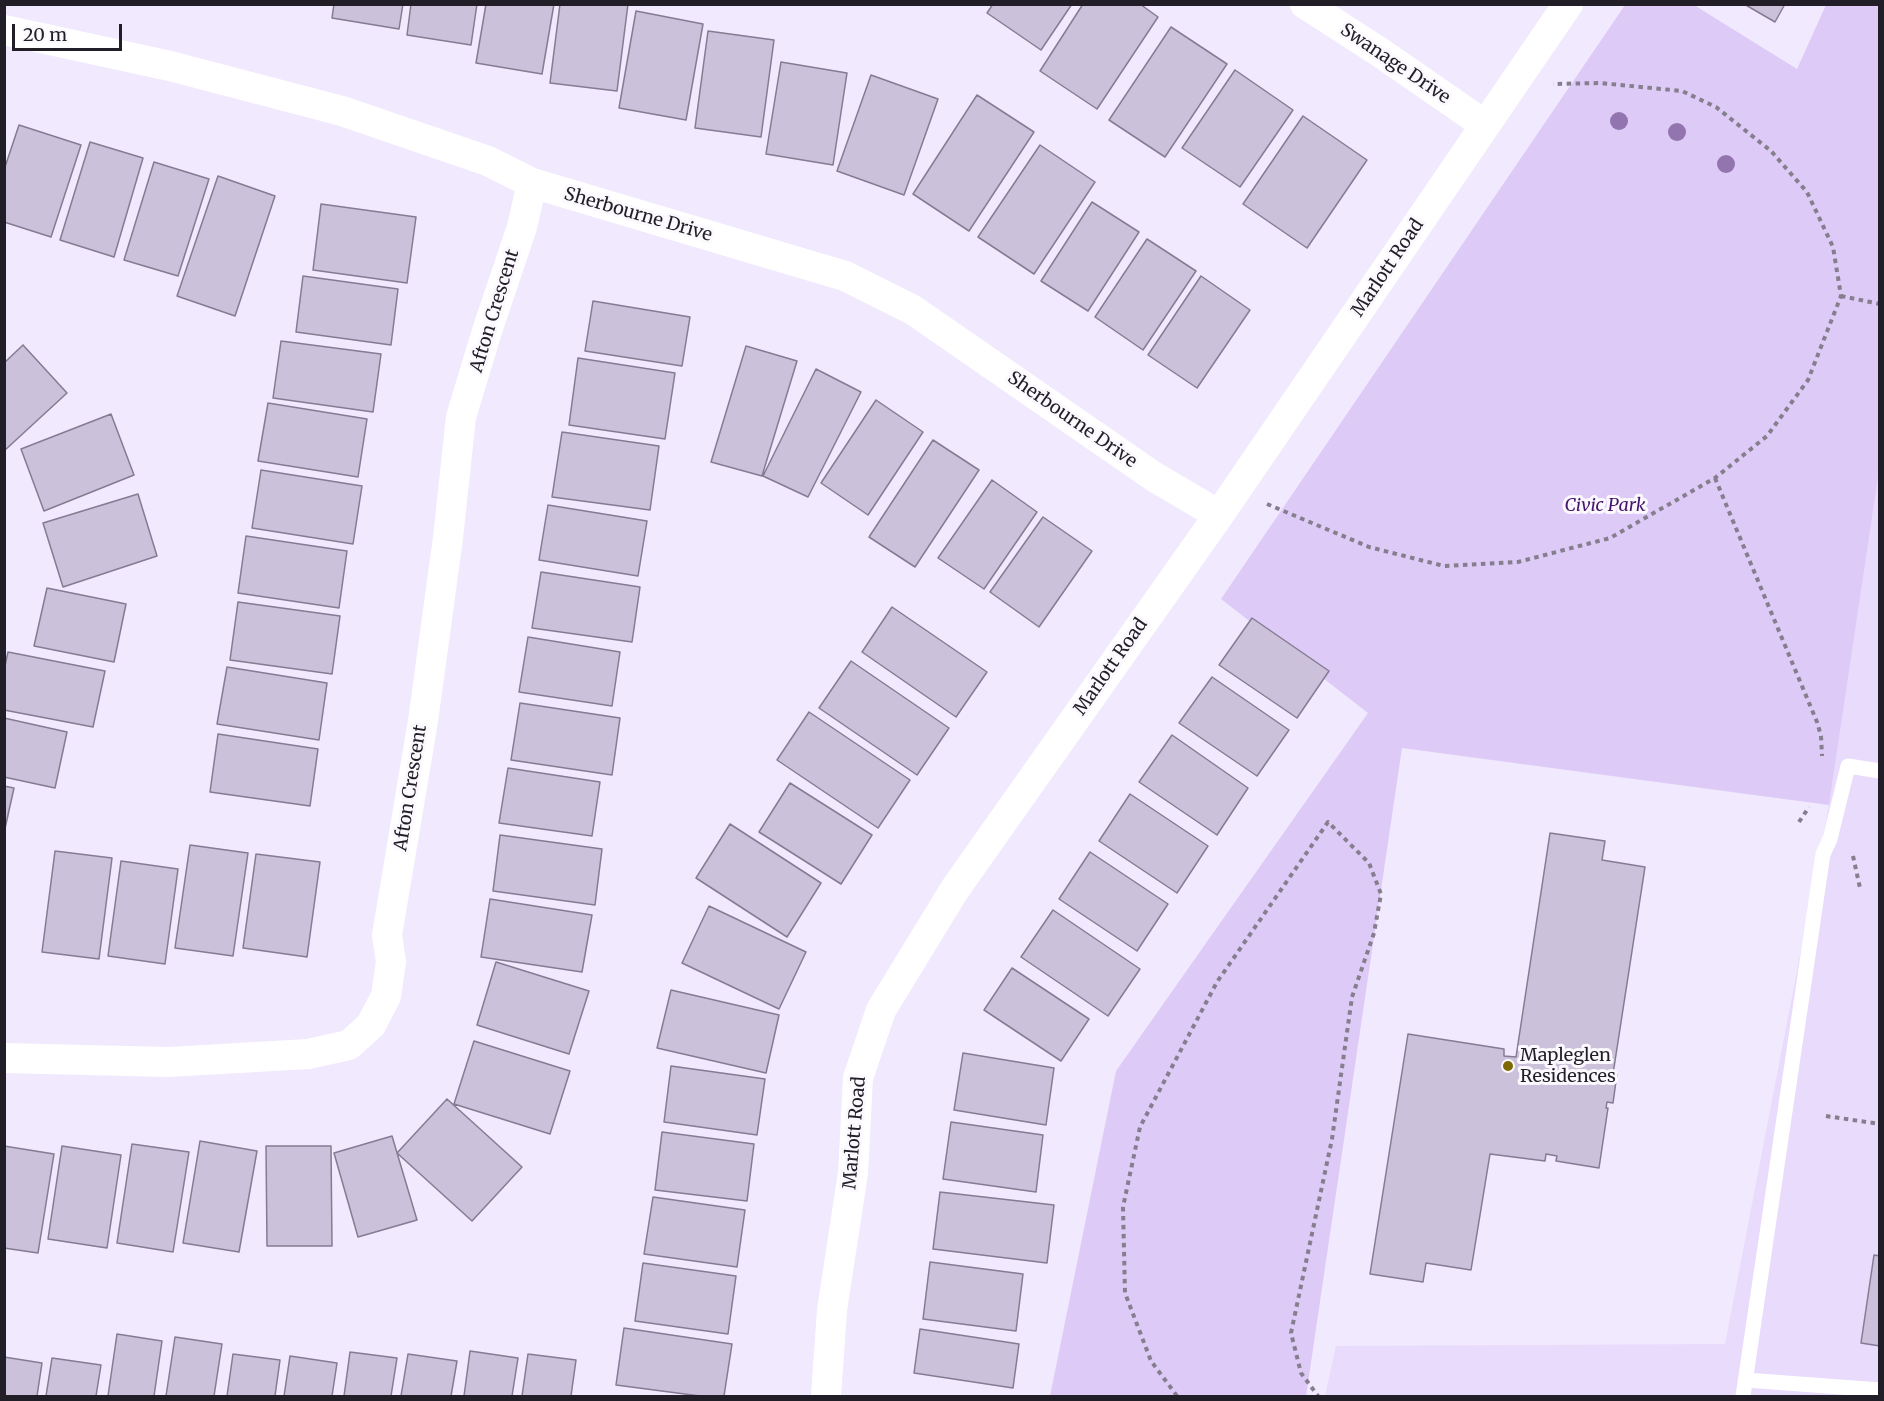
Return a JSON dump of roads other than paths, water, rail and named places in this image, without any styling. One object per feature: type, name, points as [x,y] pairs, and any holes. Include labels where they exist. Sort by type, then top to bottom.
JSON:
[{"type":"street","name":"Swanage Drive","points":[[1305,4],[1485,125]]},
{"type":"street","name":"Marlott Road","points":[[826,1396],[832,1310],[853,1173],[858,1078],[881,1010],[955,889],[1219,516],[1568,4]]},
{"type":"street","name":"Sherbourne Drive","points":[[4,30],[170,66],[342,111],[488,161],[532,183],[845,276],[913,310],[1153,476],[1219,516]]},
{"type":"street","name":"Afton Crescent","points":[[4,1058],[169,1062],[308,1054],[349,1045],[371,1025],[386,996],[392,962],[387,935],[423,721],[448,538],[461,417],[522,227],[532,183]]},
{"type":"lane","points":[[1743,1396],[1823,854],[1830,839],[1848,766],[1880,771]]},
{"type":"lane","points":[[1746,1380],[1880,1390]]},
{"type":"place","name":"Mapleglen Residences","points":[[1508,1066]]},
{"type":"park label","name":"Civic Park","points":[[1605,506]]}]
